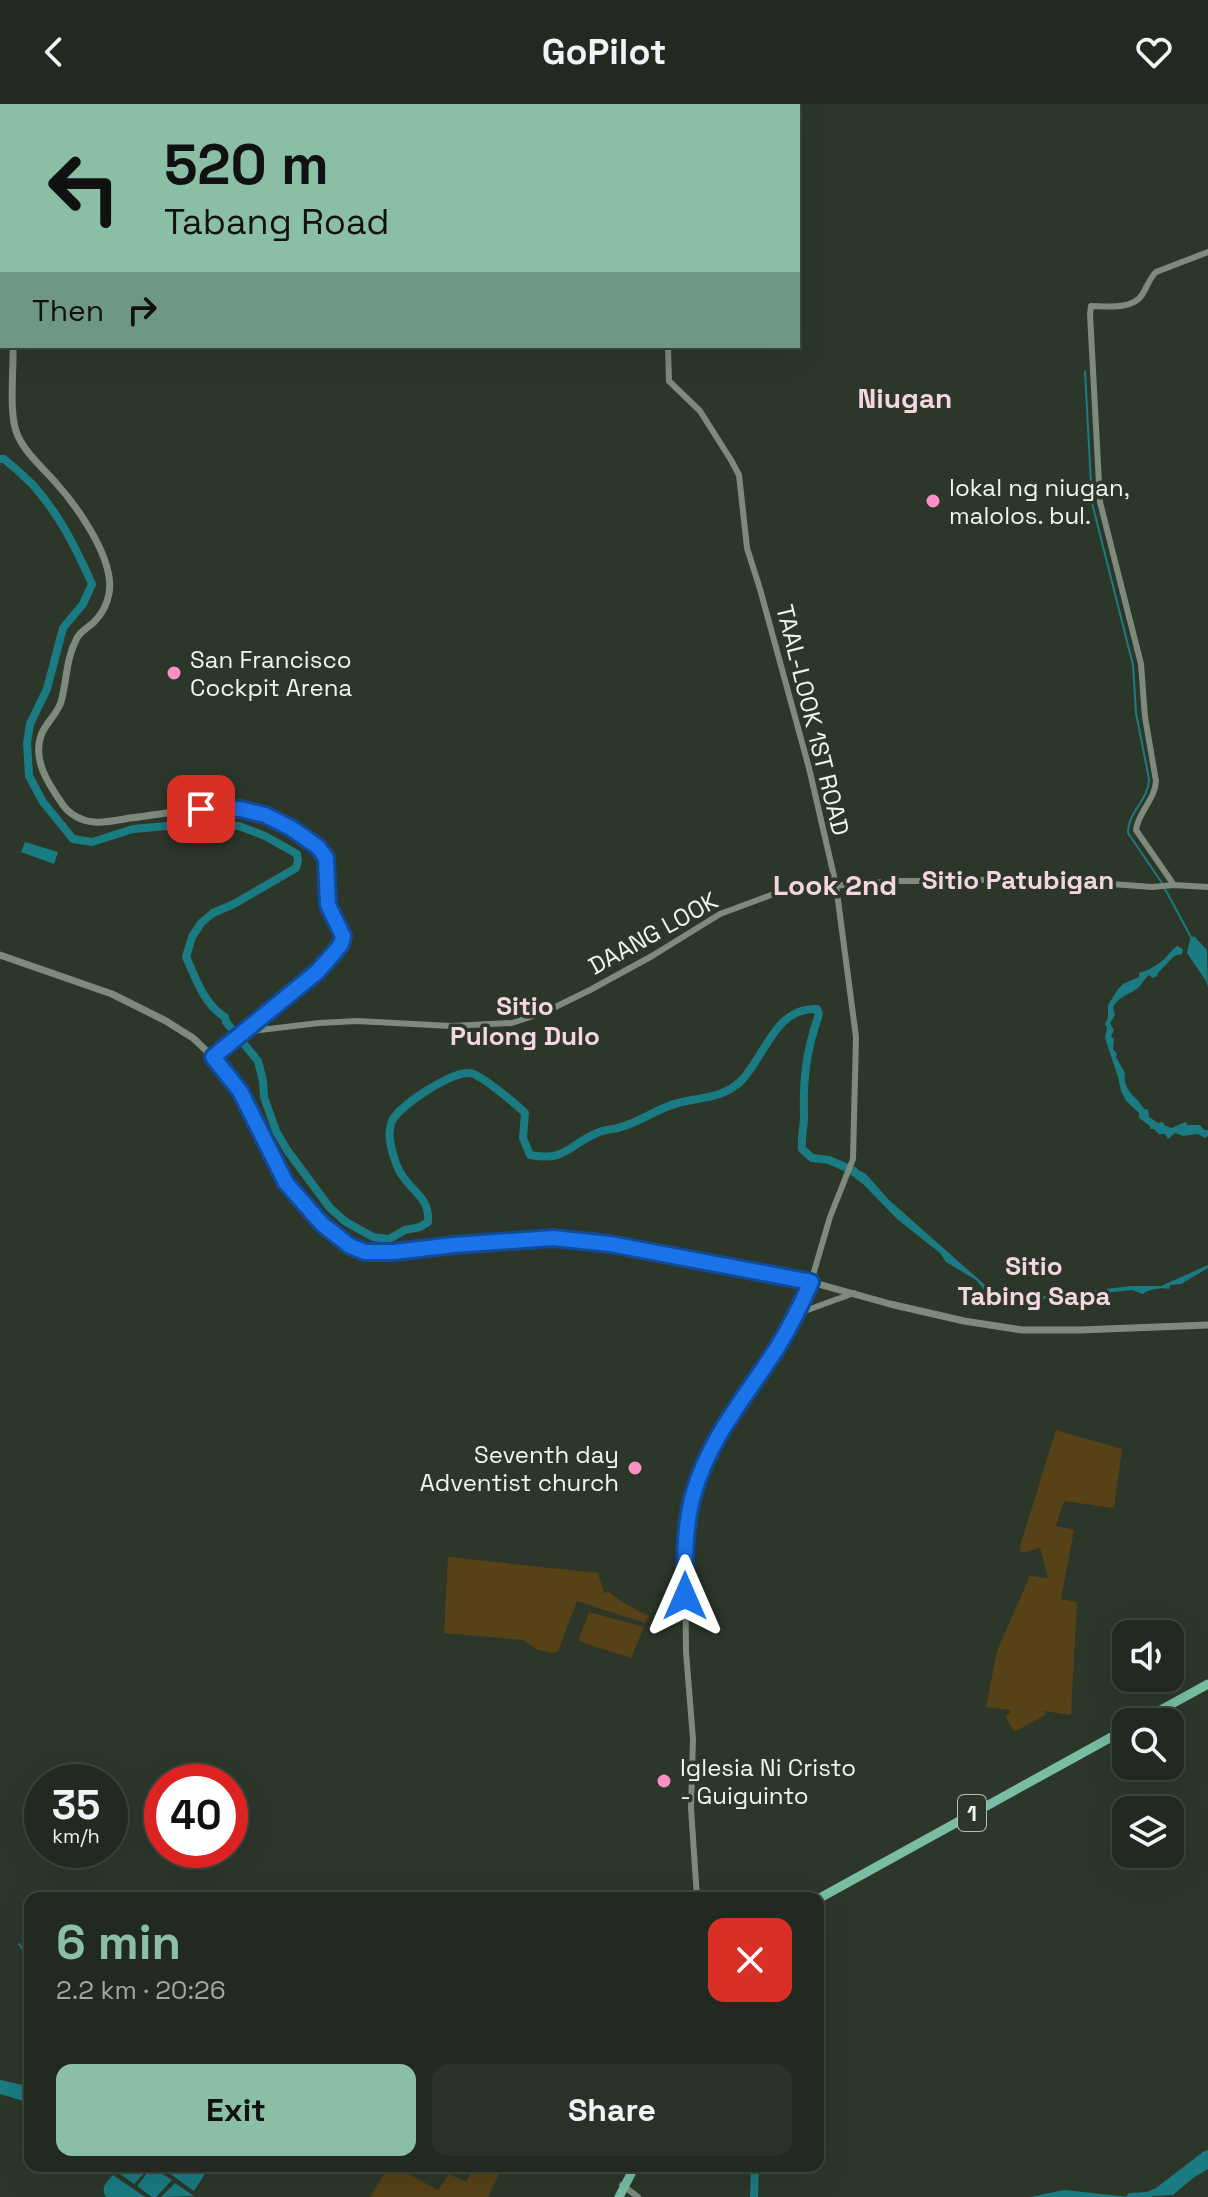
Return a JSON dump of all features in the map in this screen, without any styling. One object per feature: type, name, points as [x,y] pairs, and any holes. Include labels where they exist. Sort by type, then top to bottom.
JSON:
[{"type":"highway","points":[[1166,1708],[1208,1686]]},
{"type":"highway","points":[[1171,1708],[1208,1686]]},
{"type":"highway","name":"1","points":[[824,1899],[1112,1740]]},
{"type":"highway","points":[[617,2197],[630,2172]]},
{"type":"main road","points":[[13,348],[14,415],[18,437],[73,504],[93,536],[109,575],[107,603],[101,615],[79,635],[67,663],[59,709],[42,732],[39,755],[42,769],[51,785],[66,809],[74,816],[92,822],[219,808],[265,815],[305,837],[326,858],[327,900],[343,936],[341,944],[298,989],[213,1057]]},
{"type":"main road","points":[[0,955],[135,1004],[193,1038],[240,1091],[286,1183],[322,1224],[350,1246],[365,1252],[553,1238],[610,1244],[811,1282],[964,1321],[1022,1330],[1208,1325]]},
{"type":"street","points":[[1208,252],[1156,272],[1139,299],[1125,305],[1091,306],[1090,314],[1100,502],[1141,664],[1145,717],[1156,781],[1155,791],[1136,830],[1173,885],[1208,887]]},
{"type":"street","name":"TAAL-LOOK 1ST ROAD","points":[[668,348],[669,381],[700,411],[739,475],[747,548],[809,768],[836,885],[856,1037],[855,1148],[811,1282],[777,1347],[719,1435],[697,1483],[689,1512],[685,1548],[686,1652],[693,1739],[691,1808],[697,1892]]},
{"type":"street","name":"DAANG LOOK","points":[[251,1029],[357,1021],[451,1026],[512,1023],[545,1012],[590,990],[720,914],[771,895],[804,888],[897,881],[1031,878],[1152,887],[1173,885]]},
{"type":"street","points":[[798,1310],[802,1312],[854,1293]]},
{"type":"street","points":[[623,2185],[638,2197]]},
{"type":"shaded area","points":[[1056,1430],[1122,1449],[1114,1508],[1064,1501],[1056,1526],[1074,1530],[1061,1599],[1077,1602],[1071,1715],[1044,1711],[1045,1715],[1014,1732],[1005,1716],[1010,1710],[986,1707],[997,1651],[1030,1576],[1048,1578],[1040,1548],[1021,1553],[1020,1546]]},
{"type":"shaded area","points":[[448,1557],[598,1573],[604,1593],[609,1592],[628,1606],[650,1616],[645,1623],[577,1601],[558,1651],[551,1653],[536,1649],[523,1640],[444,1633]]},
{"type":"shaded area","points":[[589,1612],[644,1627],[631,1658],[578,1641]]},
{"type":"shaded area","points":[[385,2172],[404,2172],[438,2190],[449,2174],[466,2182],[471,2172],[500,2172],[488,2197],[370,2197]]},
{"type":"water","points":[[25,842],[58,852],[54,864],[21,852]]},
{"type":"water","points":[[1194,936],[1207,950],[1208,988],[1187,953],[1190,939]]},
{"type":"water","points":[[1177,946],[1183,949],[1182,954],[1174,956],[1157,976],[1153,978],[1149,975],[1137,989],[1113,1007],[1115,1015],[1110,1023],[1114,1030],[1111,1036],[1126,1084],[1144,1109],[1148,1110],[1149,1117],[1171,1128],[1186,1122],[1187,1125],[1200,1125],[1208,1130],[1205,1138],[1198,1134],[1183,1136],[1175,1133],[1168,1139],[1165,1134],[1150,1129],[1139,1118],[1139,1113],[1126,1101],[1121,1091],[1105,1038],[1108,1005],[1118,989],[1139,977],[1139,973],[1160,963]]},
{"type":"water","points":[[853,1167],[866,1174],[889,1200],[1001,1296],[1021,1299],[1131,1286],[1161,1286],[1208,1265],[1208,1268],[1181,1284],[1170,1285],[1169,1289],[1155,1289],[1143,1294],[1132,1290],[1013,1302],[991,1298],[976,1280],[946,1262],[940,1253],[897,1219],[850,1174]]},
{"type":"water","points":[[0,2086],[24,2091],[24,2101],[0,2094]]},
{"type":"water","points":[[1208,2150],[1208,2169],[1173,2195],[1136,2197],[1156,2188]]},
{"type":"water","points":[[117,2172],[145,2172],[134,2184]]},
{"type":"water","points":[[148,2172],[160,2172],[172,2180],[156,2197],[137,2186]]},
{"type":"water","points":[[167,2172],[206,2172],[194,2191]]},
{"type":"water","points":[[113,2175],[145,2197],[106,2197],[104,2187]]},
{"type":"water","points":[[175,2183],[194,2196],[161,2197]]},
{"type":"water","points":[[1064,2190],[1130,2197],[1030,2197]]},
{"type":"waterway","points":[[1085,371],[1092,503],[1133,665],[1136,713],[1149,779],[1128,833],[1162,883]]},
{"type":"waterway","points":[[0,459],[26,478],[51,508],[92,584],[83,604],[63,628],[47,689],[30,724],[27,743],[29,776],[43,802],[73,839],[92,842],[133,829],[167,826],[239,826],[297,854],[296,868],[213,913],[201,923],[192,937],[186,957],[211,1006],[225,1017],[258,1061],[264,1097],[276,1131],[287,1150],[330,1208],[346,1222],[373,1237],[389,1239],[428,1222],[424,1201],[406,1181],[396,1163],[390,1127],[405,1106],[451,1077],[470,1073],[498,1090],[525,1113],[523,1138],[530,1155],[552,1156],[597,1133],[628,1125],[671,1105],[734,1087],[750,1070],[781,1024],[803,1010],[817,1009],[819,1014],[808,1053],[802,1149],[812,1158],[829,1160],[854,1171]]},
{"type":"waterway","points":[[1165,889],[1192,939]]},
{"type":"waterway","points":[[19,1944],[24,1951]]},
{"type":"waterway","points":[[0,2084],[24,2090]]},
{"type":"waterway","points":[[754,2197],[755,2172]]},
{"type":"waterway","points":[[1131,2197],[1148,2196]]},
{"type":"place","name":"lokal ng niugan, malolos. bul.","points":[[933,501]]},
{"type":"place","name":"San Francisco Cockpit Arena","points":[[174,673]]},
{"type":"place","name":"Seventh day Adventist church","points":[[635,1468]]},
{"type":"place","name":"Iglesia Ni Cristo - Guiguinto","points":[[664,1781]]},
{"type":"district","name":"Niugan","points":[[905,398]]},
{"type":"district","name":"Sitio Patubigan","points":[[1018,880]]},
{"type":"district","name":"Look 2nd","points":[[835,885]]},
{"type":"district","name":"Sitio Pulong Dulo","points":[[525,1021]]},
{"type":"district","name":"Sitio Tabing Sapa","points":[[1034,1281]]},
{"type":"route","points":[[201,809],[240,809],[265,815],[305,837],[326,858],[327,900],[343,936],[341,944],[298,989],[213,1057],[240,1091],[286,1183],[335,1235],[350,1246],[379,1253],[553,1238],[610,1244],[811,1282],[777,1347],[719,1435],[694,1491],[685,1548],[685,1596]]}]
